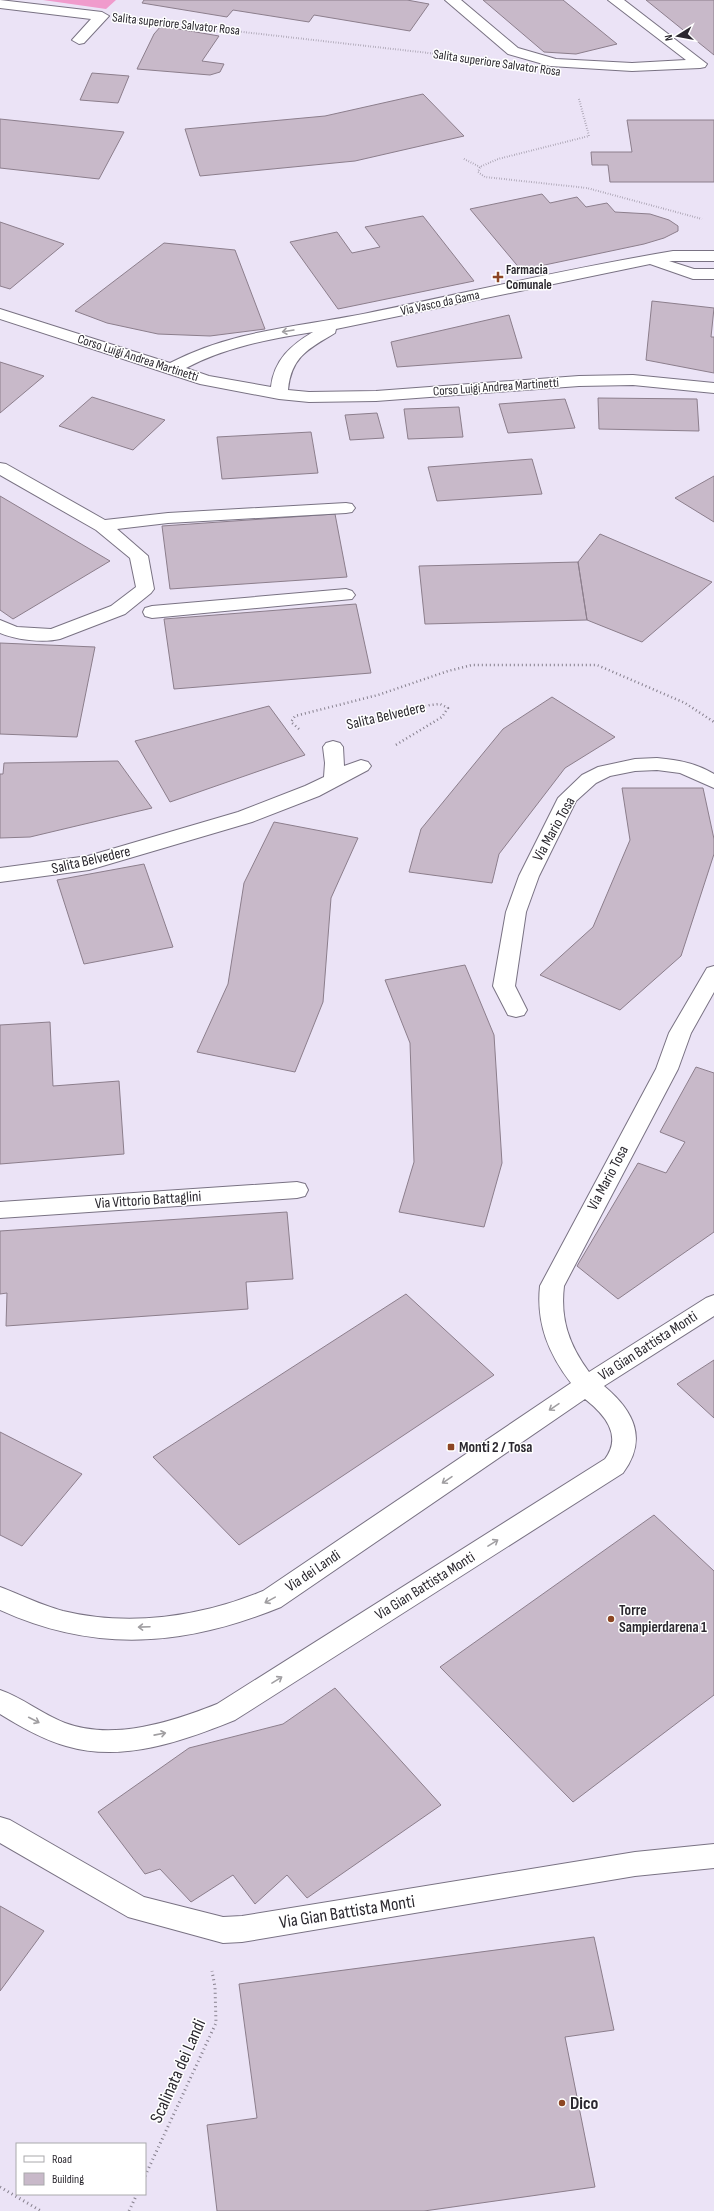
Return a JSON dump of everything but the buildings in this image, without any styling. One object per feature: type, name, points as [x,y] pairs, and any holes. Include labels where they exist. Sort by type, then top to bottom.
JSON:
[{"type":"street","points":[[452,0],[513,51],[555,63],[632,67],[700,64],[615,0]]},
{"type":"street","name":"Salita superiore Salvator Rosa","points":[[0,4],[102,16]]},
{"type":"street","points":[[79,40],[102,16]]},
{"type":"street","name":"Via Vasco da Gama","points":[[171,369],[196,356],[231,343],[269,334],[341,323],[648,260],[673,256],[714,256]]},
{"type":"street","points":[[648,260],[693,274],[714,274]]},
{"type":"street","name":"Corso Luigi Andrea Martinetti","points":[[0,314],[171,369],[213,381],[279,394],[309,397],[376,396],[579,381],[633,380],[714,388]]},
{"type":"street","points":[[279,394],[280,380],[286,361],[304,344],[341,323]]},
{"type":"street","points":[[0,468],[102,526],[139,556],[145,589],[118,610],[53,635],[13,632],[0,626]]},
{"type":"street","points":[[102,526],[168,518],[346,508]]},
{"type":"street","points":[[152,612],[346,595]]},
{"type":"street","points":[[332,781],[335,764],[333,748]]},
{"type":"street","name":"Via Mario Tosa","points":[[516,1010],[504,986],[516,912],[529,876],[568,798],[589,779],[605,771],[635,765],[657,764],[682,767],[695,771],[714,782]]},
{"type":"street","name":"Salita Belvedere","points":[[0,875],[40,871],[89,863],[245,817],[332,781],[361,766]]},
{"type":"street","name":"Via Mario Tosa","points":[[587,1385],[561,1348],[549,1301],[552,1286],[667,1069],[680,1033],[714,973]]},
{"type":"street","name":"Via Vittorio Battaglini","points":[[0,1210],[297,1190]]},
{"type":"street","name":"Via Gian Battista Monti","points":[[0,1701],[38,1722],[73,1737],[104,1741],[135,1739],[168,1733],[226,1712],[614,1466],[623,1456],[626,1443],[623,1429],[614,1411],[587,1385],[714,1304]]},
{"type":"street","name":"Via dei Landi","points":[[0,1598],[18,1608],[62,1622],[118,1628],[200,1623],[250,1610],[272,1599],[587,1385]]},
{"type":"street","name":"Via Gian Battista Monti","points":[[0,1829],[138,1908],[223,1930],[242,1929],[635,1864],[714,1856]]},
{"type":"path","name":"Salita superiore Salvator Rosa","points":[[102,16],[470,58]]},
{"type":"path","points":[[464,160],[480,167],[498,159],[588,136],[578,95]]},
{"type":"path","points":[[480,167],[478,172],[485,177],[586,188],[709,220]]},
{"type":"path","name":"Salita Belvedere","points":[[301,729],[296,728],[291,722],[295,716],[391,692],[450,669],[467,665],[484,664],[597,665],[685,702],[714,722]]},
{"type":"path","name":"Salita Belvedere","points":[[357,724],[416,710],[430,705],[440,704],[448,708],[442,718],[361,766]]},
{"type":"path","name":"Scalinata dei Landi","points":[[146,2174],[216,2023],[215,1987],[204,1926]]},
{"type":"path","points":[[0,2187],[41,2211]]},
{"type":"path","points":[[129,2211],[137,2195]]},
{"type":"shaded area","points":[[43,0],[116,0],[106,9]]},
{"type":"place","name":"Farmacia Comunale","points":[[498,277]]},
{"type":"place","name":"Monti 2 / Tosa","points":[[451,1447]]},
{"type":"place","name":"Torre Sampierdarena 1","points":[[611,1619]]},
{"type":"place","name":"Dico","points":[[562,2103]]}]
